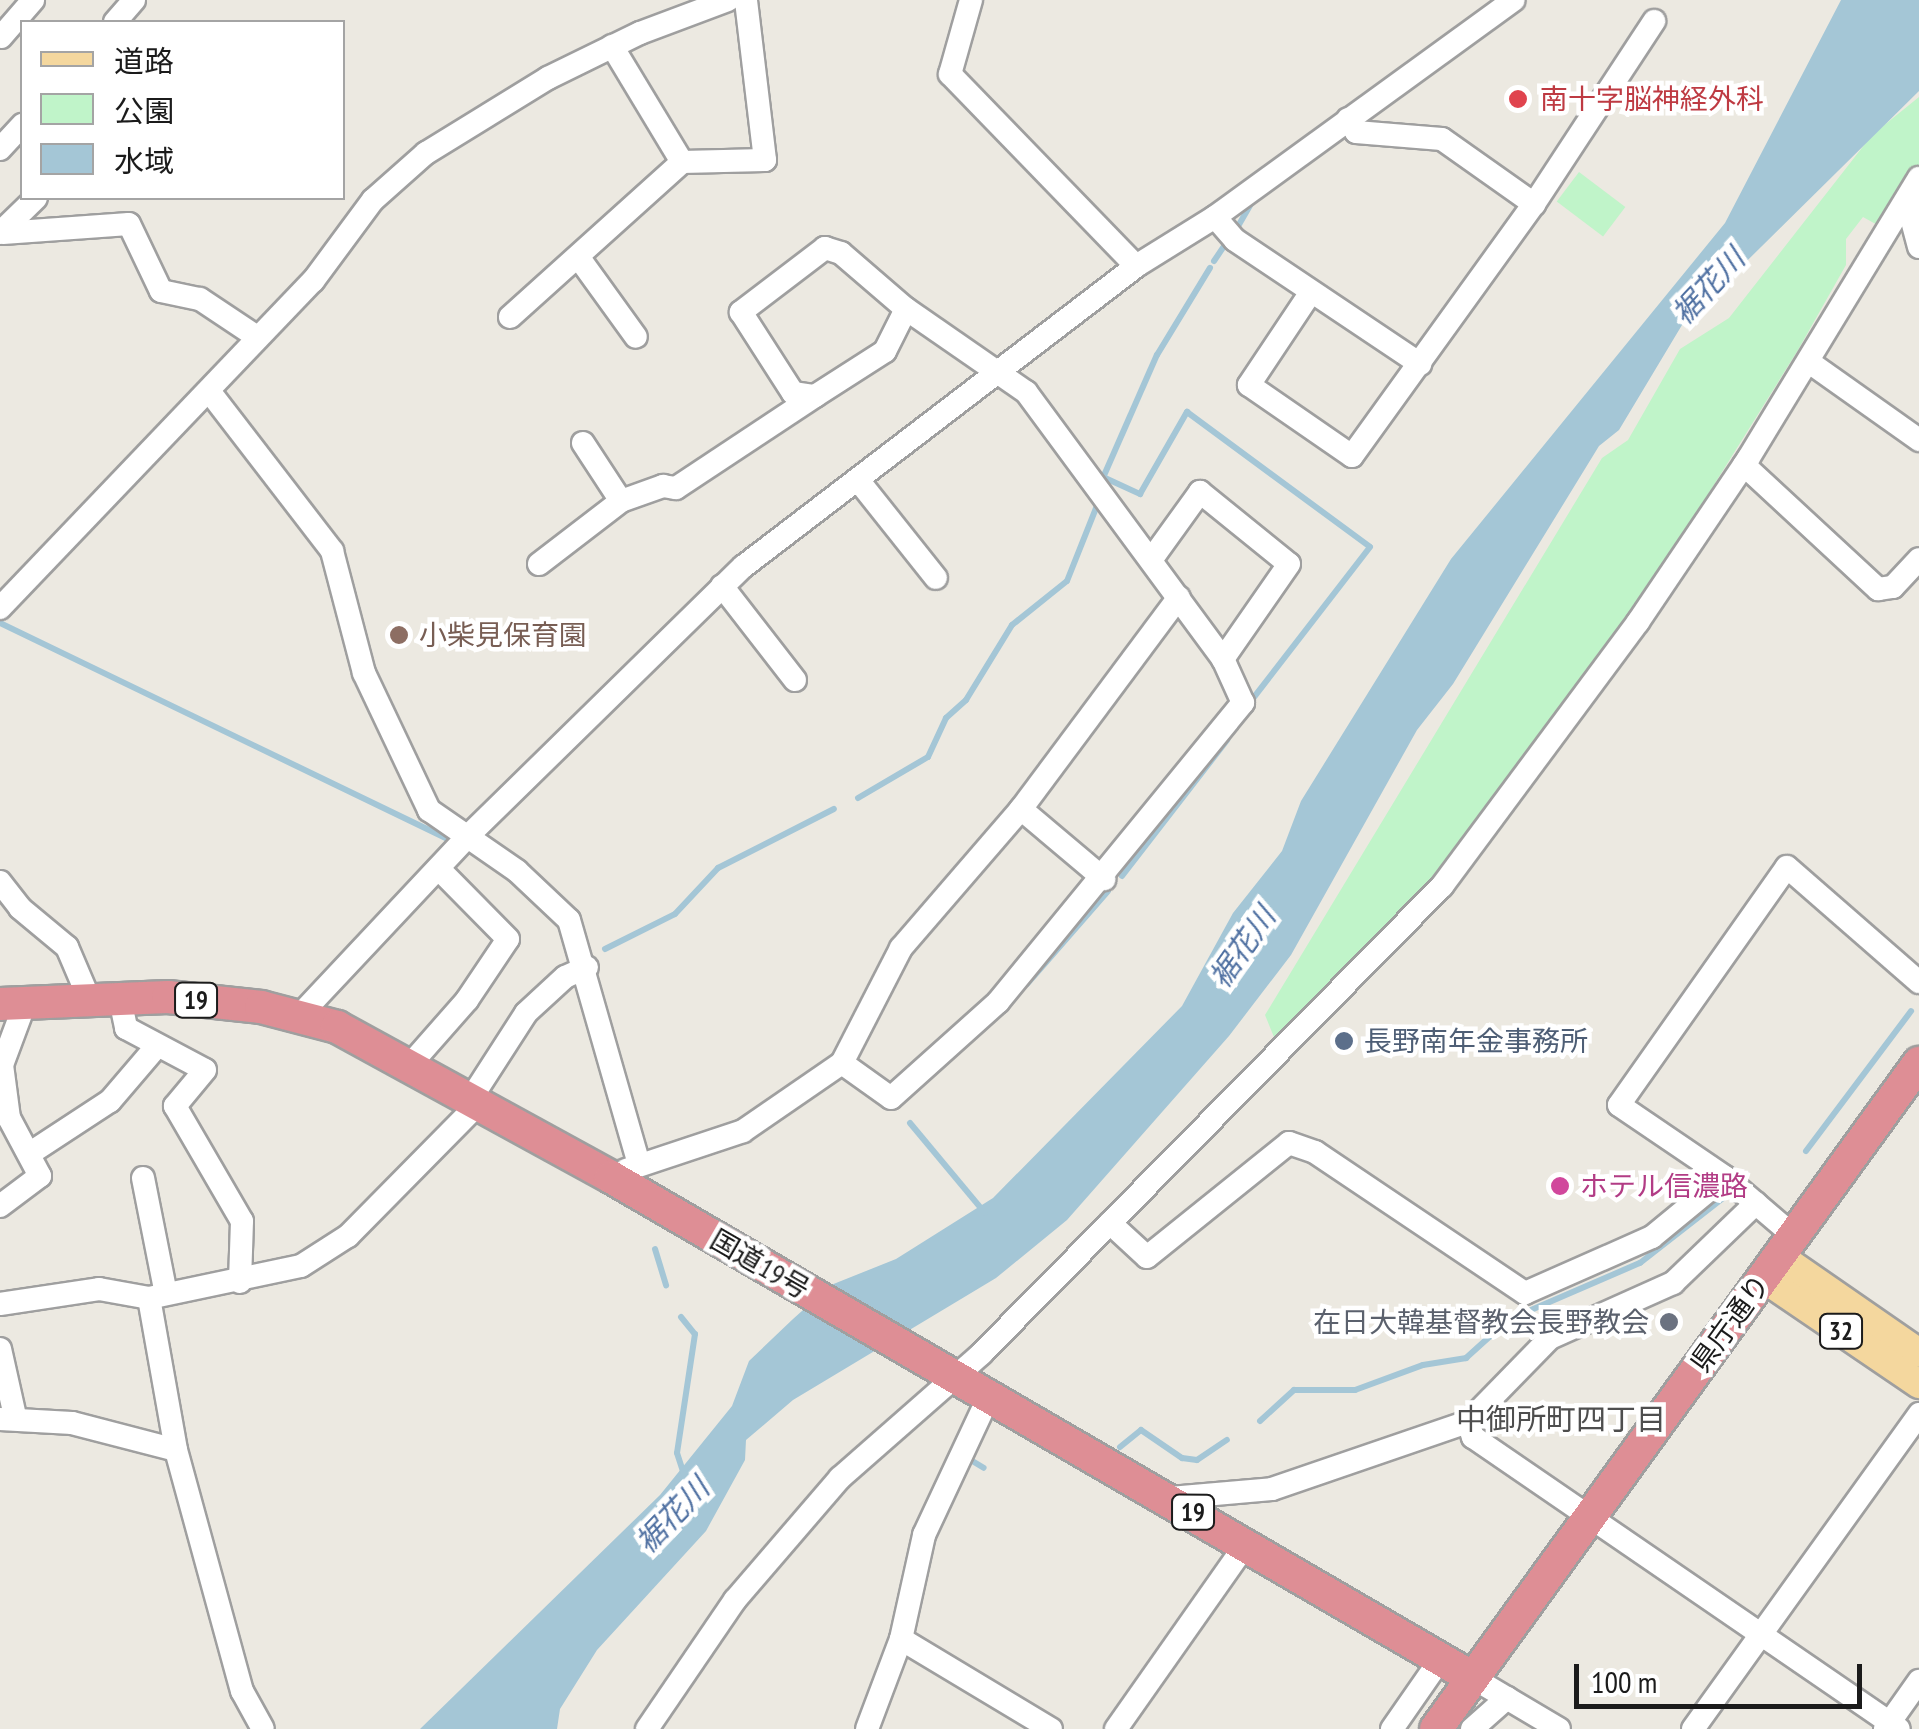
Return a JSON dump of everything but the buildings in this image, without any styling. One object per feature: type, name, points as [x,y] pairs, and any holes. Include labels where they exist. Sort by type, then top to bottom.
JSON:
[{"type":"highway","name":"国道19号","points":[[12,1004],[168,998],[300,1015],[474,1102],[625,1170],[733,1249],[1170,1498],[1473,1678]]},
{"type":"highway","name":"県庁通り","points":[[1437,1728],[1919,1064]]},
{"type":"main road","name":"32","points":[[1779,1257],[1919,1353]]},
{"type":"main road","name":"32","points":[[1779,1257],[1919,1384]]},
{"type":"street","points":[[0,37],[33,0]]},
{"type":"street","points":[[117,20],[134,0]]},
{"type":"street","points":[[0,608],[208,391],[254,336],[313,281],[373,200],[426,153],[491,108],[612,46],[728,0]]},
{"type":"street","points":[[510,317],[682,162],[765,160],[746,0]]},
{"type":"street","points":[[971,0],[950,74],[1136,266]]},
{"type":"street","points":[[300,1015],[462,842],[722,586],[1136,266],[1215,217],[1514,0]]},
{"type":"street","points":[[1310,292],[1249,384],[1352,456],[1534,204],[1654,21]]},
{"type":"street","points":[[612,46],[682,162]]},
{"type":"street","points":[[1348,119],[1356,132],[1442,139],[1534,204]]},
{"type":"street","points":[[1,148],[20,126]]},
{"type":"street","points":[[647,1729],[735,1600],[840,1478],[1110,1223],[1442,886],[1638,622],[1744,465],[1919,178]]},
{"type":"street","points":[[1,233],[34,200]]},
{"type":"street","points":[[1919,200],[1912,217],[1919,246]]},
{"type":"street","points":[[1215,217],[1235,240],[1420,364]]},
{"type":"street","points":[[1,233],[128,224],[161,291],[200,299],[254,336]]},
{"type":"street","points":[[814,396],[793,393],[740,312],[824,248],[841,253],[906,309],[1026,392],[1224,658],[1243,703],[1104,879],[998,1002],[891,1098],[842,1063]]},
{"type":"street","points":[[579,258],[636,337]]},
{"type":"street","points":[[539,564],[621,502],[664,486],[676,488],[885,350],[906,309]]},
{"type":"street","points":[[1809,362],[1919,440]]},
{"type":"street","points":[[208,391],[332,550],[364,673],[429,810],[462,842],[555,901],[580,970],[625,1170],[742,1131],[842,1063],[901,948],[1021,810],[1179,597]]},
{"type":"street","points":[[584,443],[621,502]]},
{"type":"street","points":[[1744,465],[1878,588],[1893,587],[1919,559]]},
{"type":"street","points":[[858,480],[936,578]]},
{"type":"street","points":[[1151,560],[1200,492],[1289,564],[1224,658]]},
{"type":"street","points":[[722,586],[795,680]]},
{"type":"street","points":[[1021,810],[1104,879]]},
{"type":"street","points":[[1779,1257],[1756,1203],[1620,1105],[1788,867],[1919,982]]},
{"type":"street","points":[[408,1066],[467,1000],[508,939],[439,869]]},
{"type":"street","points":[[0,882],[20,908],[67,946],[126,1028],[206,1070],[175,1106],[242,1221],[240,1282]]},
{"type":"street","points":[[0,1304],[99,1289],[157,1296],[240,1282],[301,1266],[348,1236],[474,1102],[526,1014],[580,970]]},
{"type":"street","points":[[0,1206],[40,1176],[32,1152],[4,1118],[2,1065],[12,1004]]},
{"type":"street","points":[[32,1152],[110,1101],[157,1046]]},
{"type":"street","points":[[1110,1223],[1147,1257],[1289,1144],[1315,1152],[1525,1293],[1652,1237],[1725,1177]]},
{"type":"street","points":[[142,1178],[176,1450],[242,1691],[263,1729]]},
{"type":"street","points":[[1170,1498],[1272,1490],[1468,1422],[1550,1338],[1674,1283],[1756,1203]]},
{"type":"street","points":[[0,1349],[7,1417],[72,1423],[176,1450]]},
{"type":"street","points":[[867,1729],[901,1640],[924,1534],[988,1396]]},
{"type":"street","points":[[1693,1729],[1919,1414]]},
{"type":"street","points":[[1468,1422],[1473,1436],[1891,1727],[1919,1681]]},
{"type":"street","points":[[1116,1729],[1246,1544]]},
{"type":"street","points":[[901,1640],[1051,1729]]},
{"type":"street","points":[[1392,1729],[1440,1660]]},
{"type":"street","points":[[1473,1678],[1558,1729]]},
{"type":"street","points":[[1472,1729],[1507,1698]]},
{"type":"green space","points":[[1919,97],[1919,168],[1881,227],[1863,217],[1846,239],[1846,265],[1798,350],[1631,618],[1421,891],[1276,1042],[1265,1015],[1602,458],[1628,440],[1680,349],[1729,318],[1872,135]]},
{"type":"green space","points":[[1579,172],[1625,207],[1603,236],[1557,202]]},
{"type":"water","name":"裾花川","points":[[1841,0],[1919,0],[1919,91],[1682,325],[1619,430],[1599,446],[1453,684],[1417,730],[1291,955],[1229,1036],[1067,1220],[996,1278],[793,1400],[746,1440],[745,1460],[706,1531],[597,1650],[560,1709],[557,1729],[420,1729],[660,1495],[732,1406],[749,1361],[793,1319],[831,1285],[896,1259],[993,1198],[1182,1006],[1233,913],[1282,851],[1301,801],[1451,559],[1725,223]]},
{"type":"waterway","points":[[1237,228],[1252,202]]},
{"type":"waterway","points":[[1214,261],[1227,242]]},
{"type":"waterway","points":[[1102,480],[1157,355],[1210,268]]},
{"type":"waterway","points":[[1103,477],[1140,494],[1187,412],[1370,547],[1254,697]]},
{"type":"waterway","points":[[858,798],[928,757],[946,718],[966,700],[1012,625],[1067,581],[1098,503]]},
{"type":"waterway","points":[[0,623],[454,842]]},
{"type":"waterway","points":[[1122,876],[1227,740]]},
{"type":"waterway","points":[[605,949],[675,914],[718,868],[834,809]]},
{"type":"waterway","points":[[1027,984],[1108,891]]},
{"type":"waterway","points":[[1806,1151],[1911,1011]]},
{"type":"waterway","points":[[910,1123],[985,1213]]},
{"type":"waterway","points":[[1260,1421],[1294,1390],[1355,1390],[1423,1365],[1466,1358],[1508,1320],[1640,1263],[1722,1199]]},
{"type":"waterway","points":[[655,1249],[666,1285]]},
{"type":"waterway","name":"裾花川","points":[[681,1317],[695,1334],[677,1453],[684,1474]]},
{"type":"waterway","points":[[1120,1447],[1141,1430],[1182,1458],[1197,1460],[1227,1440]]},
{"type":"waterway","points":[[969,1459],[984,1468]]},
{"type":"place","name":"南十字脳神経外科","points":[[1518,99]]},
{"type":"place","name":"小柴見保育園","points":[[399,635]]},
{"type":"place","name":"長野南年金事務所","points":[[1344,1041]]},
{"type":"place","name":"ホテル信濃路","points":[[1560,1186]]},
{"type":"place","name":"在日大韓基督教会長野教会","points":[[1669,1322]]},
{"type":"district","name":"中御所町四丁目","points":[[1561,1419]]}]
